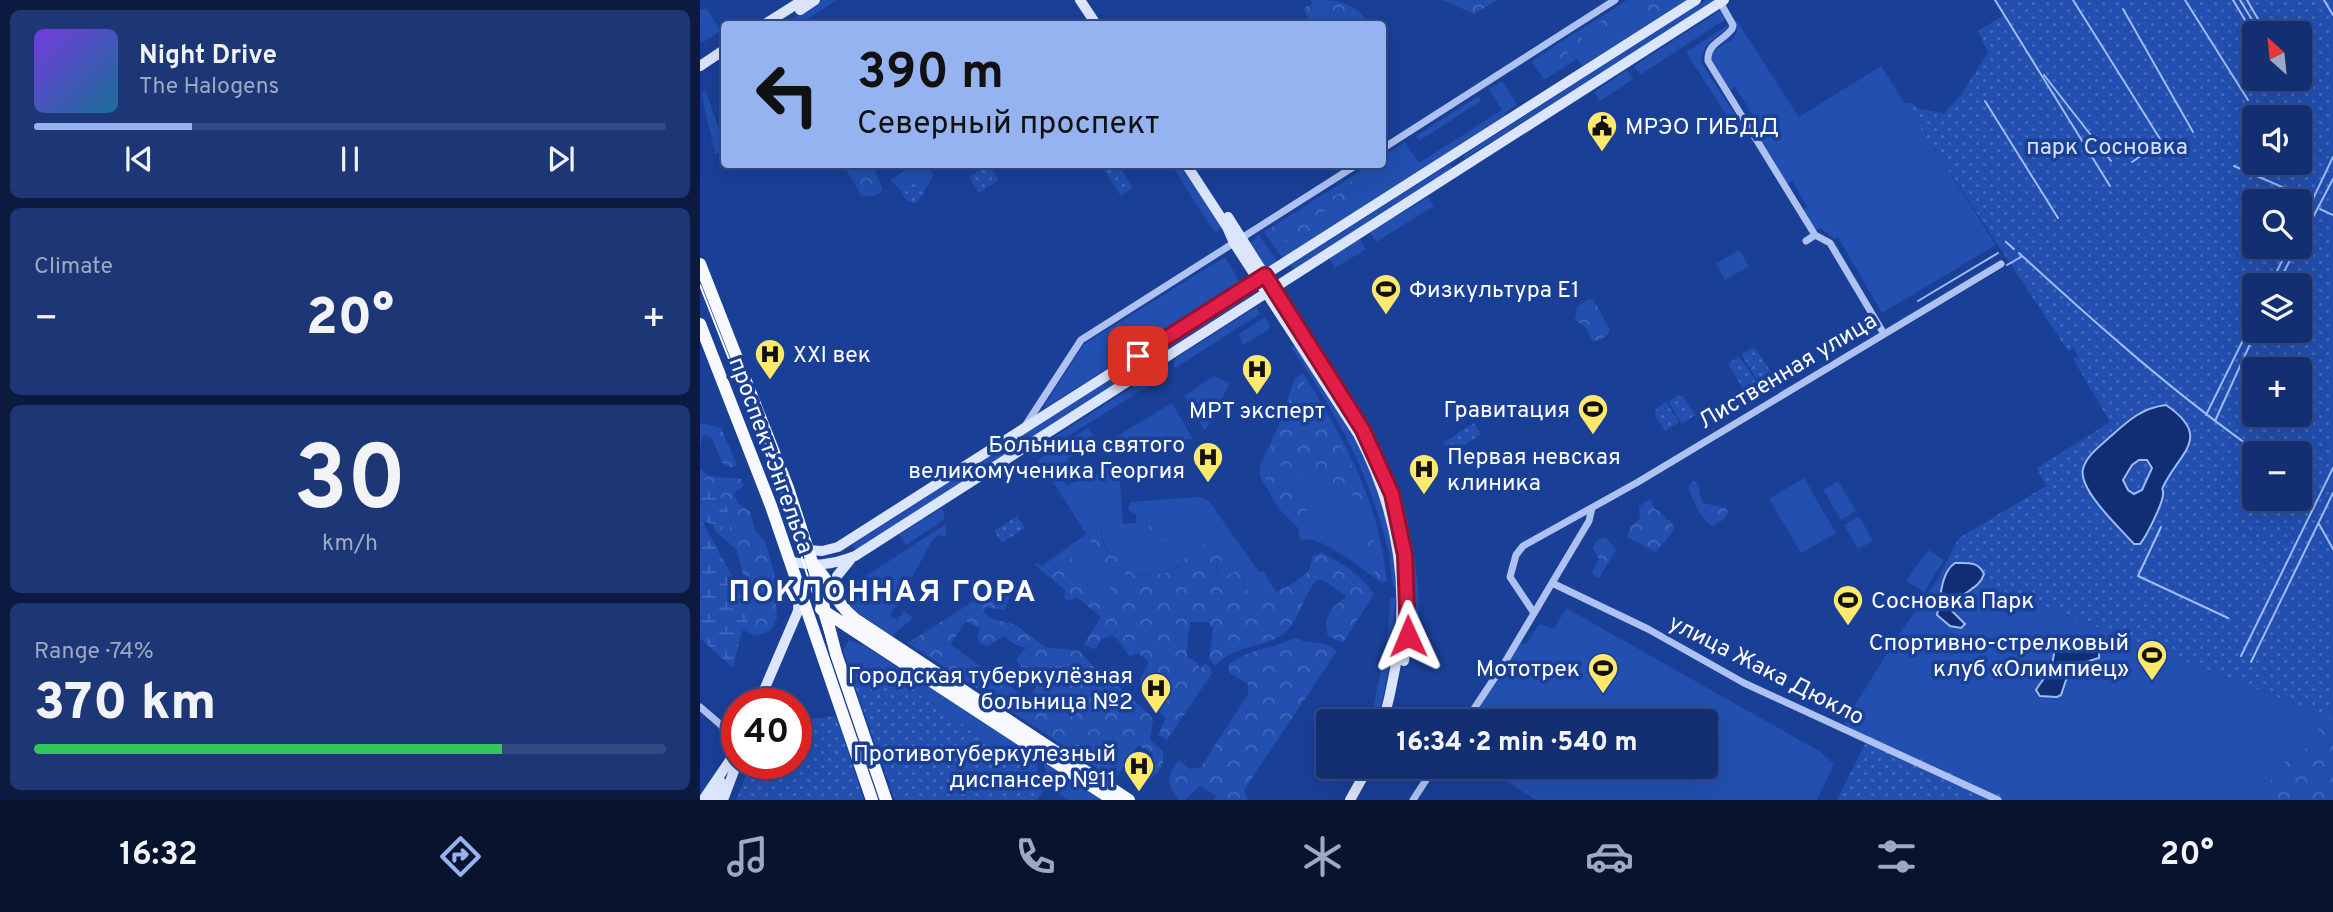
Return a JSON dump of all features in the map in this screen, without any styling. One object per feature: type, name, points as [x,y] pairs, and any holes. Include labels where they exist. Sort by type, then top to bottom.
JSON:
[{"type":"main road","points":[[770,21],[803,0]]},
{"type":"main road","points":[[782,21],[815,0]]},
{"type":"main road","points":[[1080,0],[1094,21]]},
{"type":"main road","points":[[1088,0],[1102,21]]},
{"type":"main road","points":[[808,550],[822,551],[838,547],[1696,0]]},
{"type":"main road","points":[[790,561],[813,565],[832,564],[855,556],[1722,1]]},
{"type":"main road","points":[[700,66],[721,52]]},
{"type":"main road","points":[[700,74],[721,60]]},
{"type":"main road","points":[[1453,155],[1461,167]]},
{"type":"main road","points":[[1189,168],[1238,241]]},
{"type":"main road","points":[[1196,168],[1238,241],[1363,430],[1392,494],[1402,534],[1407,575],[1408,636],[1393,709]]},
{"type":"main road","name":"проспект Энгельса","points":[[700,264],[788,488],[813,565],[836,654],[886,800]]},
{"type":"main road","points":[[1270,290],[1358,434],[1386,497],[1398,559],[1401,637],[1385,709]]},
{"type":"main road","name":"проспект Энгельса","points":[[700,324],[753,458],[872,800]]},
{"type":"main road","points":[[1158,343],[1157,349],[1164,357]]},
{"type":"main road","points":[[1138,356],[1142,358],[1146,369]]},
{"type":"main road","points":[[836,601],[834,593],[837,576],[855,556]]},
{"type":"main road","points":[[813,565],[823,574],[836,601],[855,619],[1129,800]]},
{"type":"main road","points":[[799,587],[812,603],[1113,800]]},
{"type":"main road","points":[[767,688],[798,611],[799,587]]},
{"type":"main road","points":[[767,688],[792,632],[801,627],[815,631]]},
{"type":"main road","points":[[836,654],[837,640],[842,634],[855,630]]},
{"type":"main road","points":[[703,800],[721,774]]},
{"type":"main road","points":[[713,800],[723,779]]},
{"type":"main road","points":[[723,800],[731,779]]},
{"type":"main road","points":[[1342,800],[1354,779]]},
{"type":"main road","points":[[1350,800],[1362,779]]},
{"type":"street","points":[[1386,146],[1615,0]]},
{"type":"street","points":[[1722,1],[1732,29],[1711,46],[1707,61],[1815,235],[1830,243],[1884,334]]},
{"type":"street","points":[[1023,428],[1081,340],[1352,168]]},
{"type":"street","points":[[1805,241],[1815,235]]},
{"type":"street","name":"Лиственная улица","points":[[1534,613],[1510,577],[1516,555],[1523,546],[1707,442],[2001,264]]},
{"type":"street","points":[[1474,709],[1589,521],[1592,508]]},
{"type":"street","name":"улица Жака Дюкло","points":[[1552,583],[1648,629],[1744,684],[1998,800]]},
{"type":"street","points":[[700,707],[721,725]]},
{"type":"street","points":[[1413,800],[1427,779]]},
{"type":"green space","points":[[823,0],[837,0],[804,21],[790,21]]},
{"type":"green space","points":[[1311,0],[1344,3],[1352,6],[1367,21],[1310,21],[1303,8],[1312,4]]},
{"type":"green space","points":[[1443,0],[1497,0],[1474,14]]},
{"type":"green space","points":[[1627,0],[1686,0],[1582,66],[1577,59],[1544,80],[1532,61]]},
{"type":"green space","points":[[1669,0],[1663,8],[1646,15],[1639,7],[1627,7],[1624,2]]},
{"type":"green space","points":[[1706,0],[1715,0],[1463,160],[1464,155]]},
{"type":"green space","name":"парк Сосновка","points":[[1995,0],[2333,0],[2333,719],[1991,586],[1977,559],[1948,559],[1959,538],[2046,486],[2037,468],[2110,422],[2073,359],[2078,356],[2074,348],[2068,351],[1904,103],[1944,113],[1961,95],[1988,52],[1978,31],[2004,15]]},
{"type":"green space","points":[[706,8],[721,31],[703,42],[700,41],[700,10]]},
{"type":"green space","points":[[1721,10],[1726,19],[1640,75],[1634,66]]},
{"type":"green space","points":[[1621,11],[1626,12],[1627,16],[1622,17],[1625,24],[1621,26],[1623,32],[1617,37],[1613,36],[1612,32],[1599,34],[1598,41],[1594,41],[1587,32],[1599,28],[1601,21],[1619,18]]},
{"type":"green space","points":[[1736,20],[1799,117],[1881,66],[1996,245],[1882,313],[1838,237],[1834,239],[1821,228],[1816,230],[1803,211],[1807,207],[1792,181],[1786,184],[1751,124],[1756,120],[1735,87],[1730,90],[1711,62],[1711,52],[1733,39],[1737,31],[1734,22]]},
{"type":"green space","points":[[1730,24],[1729,28],[1707,46],[1701,62],[1747,134],[1741,138],[1686,52]]},
{"type":"green space","points":[[1576,32],[1587,43],[1586,48],[1578,52],[1568,52],[1561,62],[1555,58],[1553,47]]},
{"type":"green space","points":[[1627,70],[1633,79],[1600,101],[1594,92]]},
{"type":"green space","points":[[1502,81],[1517,105],[1505,113],[1506,115],[1282,258],[1264,232],[1365,168],[1386,168],[1386,154],[1405,142],[1419,163],[1502,110],[1489,89]]},
{"type":"green space","points":[[706,91],[721,135],[721,152],[715,154],[703,101],[702,93]]},
{"type":"green space","points":[[1478,96],[1481,101],[1419,141],[1416,136]]},
{"type":"green space","points":[[1448,165],[1452,165],[1451,169],[1294,269],[1291,265]]},
{"type":"green space","points":[[845,168],[873,168],[883,190],[875,196],[862,196]]},
{"type":"green space","points":[[908,168],[929,168],[934,175],[923,193],[900,189],[890,180]]},
{"type":"green space","points":[[984,168],[991,168],[999,180],[979,193],[969,177]]},
{"type":"green space","points":[[1120,168],[1133,188],[1121,196],[1103,169]]},
{"type":"green space","points":[[1173,168],[1182,168],[1222,228],[1215,233]]},
{"type":"green space","points":[[918,180],[925,193],[915,204],[906,200],[899,188]]},
{"type":"green space","points":[[1346,180],[1353,184],[1352,194],[1356,192],[1363,200],[1359,203],[1332,203],[1336,210],[1334,216],[1329,217],[1326,210],[1322,213],[1326,219],[1324,224],[1286,242],[1271,242],[1264,232],[1301,209],[1311,210],[1310,203],[1325,193],[1332,197],[1346,190]]},
{"type":"green space","points":[[1428,197],[1434,206],[1376,242],[1370,233]]},
{"type":"green space","points":[[1259,235],[1277,261],[1270,266],[1265,266],[1251,243]]},
{"type":"green space","points":[[1360,239],[1366,249],[1335,268],[1329,258]]},
{"type":"green space","points":[[1739,250],[1749,266],[1725,280],[1716,264]]},
{"type":"green space","points":[[1225,257],[1241,284],[1044,406],[1084,344]]},
{"type":"green space","points":[[1247,293],[1249,297],[1167,349],[1164,348],[1165,345]]},
{"type":"green space","points":[[1589,299],[1594,301],[1610,330],[1605,337],[1596,341],[1593,341],[1585,327],[1575,320],[1577,307]]},
{"type":"green space","points":[[1256,307],[1260,314],[1175,368],[1173,364],[1176,358]]},
{"type":"green space","points":[[1265,317],[1270,326],[1268,330],[1243,345],[1239,334]]},
{"type":"green space","points":[[1297,343],[1344,418],[1373,478],[1389,533],[1396,588],[1393,586],[1389,554],[1380,520],[1361,468],[1337,420],[1291,347]]},
{"type":"green space","points":[[1752,348],[1756,349],[1774,377],[1768,384],[1763,377],[1757,380],[1741,354]]},
{"type":"green space","points":[[1739,356],[1756,381],[1743,389],[1728,364]]},
{"type":"green space","points":[[1136,363],[1140,365],[1140,369],[855,550],[852,545]]},
{"type":"green space","points":[[1303,373],[1346,448],[1368,497],[1382,551],[1387,581],[1383,583],[1331,548],[1319,542],[1300,540],[1298,528],[1279,509],[1260,477],[1260,465],[1278,427],[1295,378]]},
{"type":"green space","points":[[1214,376],[1230,383],[1205,431],[1184,396]]},
{"type":"green space","points":[[1145,379],[1152,384],[1034,457],[1034,450]]},
{"type":"green space","points":[[1302,379],[1350,461],[1366,507],[1383,577],[1379,579],[1372,566],[1365,530],[1355,516],[1357,506],[1350,488],[1348,510],[1332,496],[1326,479],[1314,477],[1306,467],[1300,468],[1305,473],[1303,478],[1295,477],[1286,467],[1278,466],[1300,488],[1328,505],[1330,511],[1326,517],[1315,505],[1306,508],[1308,515],[1305,519],[1292,517],[1284,511],[1274,500],[1267,485],[1264,465],[1295,386]]},
{"type":"green space","points":[[1678,395],[1683,396],[1696,415],[1682,423],[1668,402]]},
{"type":"green space","points":[[1666,402],[1679,422],[1665,431],[1655,415],[1656,409]]},
{"type":"green space","points":[[1172,403],[1193,439],[1109,441]]},
{"type":"green space","points":[[700,423],[721,428],[737,465],[732,468],[722,463],[712,438],[703,434],[700,451]]},
{"type":"green space","points":[[1474,423],[1481,434],[1451,454],[1443,443]]},
{"type":"green space","points":[[1088,428],[1096,440],[1068,458],[1067,468],[1059,474],[1067,486],[1077,481],[1087,481],[1107,468],[1112,469],[1120,482],[1123,524],[1136,523],[1136,514],[1128,510],[1130,502],[1199,497],[1209,501],[1276,592],[1257,595],[1244,589],[1245,580],[1229,575],[1220,579],[1214,550],[1205,544],[1188,551],[1180,566],[1172,570],[1134,576],[1124,559],[1107,550],[1101,521],[1085,525],[1096,561],[1123,569],[1126,578],[1123,586],[1116,588],[1109,581],[1110,594],[1103,598],[1092,592],[1081,568],[1070,557],[1052,573],[1042,566],[1086,534],[1047,472],[1037,461]]},
{"type":"green space","points":[[700,469],[709,476],[741,479],[744,486],[734,493],[737,502],[750,512],[755,531],[765,541],[774,573],[777,619],[770,631],[757,636],[745,631],[734,613],[752,599],[737,550],[715,531],[711,517],[700,509]]},
{"type":"green space","points":[[700,475],[717,492],[726,506],[730,529],[702,521],[752,612],[741,635],[733,668],[700,638]]},
{"type":"green space","points":[[1804,478],[1836,533],[1801,553],[1769,499]]},
{"type":"green space","points":[[1694,481],[1697,482],[1703,503],[1726,508],[1728,512],[1723,520],[1712,526],[1704,518],[1688,487]]},
{"type":"green space","points":[[1838,481],[1856,511],[1841,520],[1823,490]]},
{"type":"green space","points":[[1399,492],[1412,541],[1418,586],[1418,622],[1415,632],[1412,631],[1410,564],[1396,498]]},
{"type":"green space","points":[[1651,500],[1655,509],[1661,512],[1666,520],[1670,520],[1674,527],[1656,552],[1627,537],[1631,527],[1640,518],[1639,507]]},
{"type":"green space","points":[[942,508],[945,519],[906,545],[899,535]]},
{"type":"green space","points":[[1017,516],[1025,528],[1002,543],[994,531]]},
{"type":"green space","points":[[1092,516],[1101,521],[1104,546],[1111,553],[1124,558],[1134,576],[1163,573],[1180,567],[1188,551],[1205,544],[1224,554],[1223,560],[1216,565],[1220,579],[1238,570],[1244,573],[1244,589],[1257,595],[1276,592],[1294,583],[1309,571],[1313,556],[1321,552],[1357,575],[1374,594],[1343,643],[1328,636],[1326,623],[1331,611],[1346,596],[1323,580],[1317,580],[1287,631],[1272,640],[1230,654],[1215,666],[1209,659],[1213,629],[1208,622],[1190,622],[1187,657],[1197,662],[1200,669],[1205,663],[1212,673],[1167,740],[1159,735],[1165,718],[1142,688],[1141,678],[1148,661],[1138,653],[1130,656],[1112,635],[1102,639],[1096,648],[1092,649],[1084,644],[1101,617],[1077,597],[1069,601],[1064,599],[1065,590],[1035,565],[1037,563],[1052,573],[1070,557],[1081,568],[1092,591],[1103,598],[1110,594],[1109,580],[1116,588],[1123,586],[1126,578],[1123,569],[1096,561],[1085,525]]},
{"type":"green space","points":[[1859,516],[1873,541],[1858,549],[1844,525]]},
{"type":"green space","points":[[1158,518],[1179,520],[1172,529],[1169,540],[1152,541],[1147,527]]},
{"type":"green space","points":[[946,524],[946,537],[939,535],[933,540],[890,616],[897,620],[904,611],[913,618],[892,636],[852,609],[845,598],[853,584]]},
{"type":"green space","points":[[1601,538],[1606,538],[1616,550],[1599,578],[1592,572],[1599,559],[1593,548]]},
{"type":"green space","points":[[1928,550],[1944,560],[1924,592],[1906,581]]},
{"type":"green space","name":"Спортивно-стрелковый клуб «Олимпиец»","points":[[1948,559],[1977,559],[1991,586],[2333,719],[2333,800],[2013,800],[1850,728],[1844,723],[1899,634],[1938,579]],"holes":[[[1956,563],[1974,563],[1978,584],[1958,597],[1952,611],[1937,615],[1942,587],[1951,567]]]},
{"type":"green space","points":[[1006,580],[1010,596],[1005,610],[985,607],[984,613],[990,618],[1016,625],[1045,647],[1079,651],[1102,676],[1114,682],[1149,714],[1153,720],[1150,740],[1163,751],[1161,767],[1150,779],[1144,775],[1143,770],[1153,758],[1152,753],[1138,745],[1116,778],[1112,778],[908,643]],"holes":[[[966,621],[980,629],[977,638],[981,644],[988,646],[1004,636],[1014,644],[1026,648],[1016,659],[1021,668],[1039,667],[1045,673],[1030,697],[1022,695],[952,646],[951,643]]]},
{"type":"green space","points":[[1396,597],[1391,657],[1381,707],[1376,707],[1374,705],[1388,633],[1390,598]]},
{"type":"green space","name":"Мототрек","points":[[1566,608],[1819,751],[1834,764],[1817,800],[1536,800],[1503,779],[1718,779],[1718,709],[1477,709],[1520,644],[1527,643],[1539,624],[1554,629]]},
{"type":"green space","points":[[1294,638],[1327,645],[1337,651],[1244,790],[1248,800],[1214,800],[1216,796],[1200,786],[1185,800],[1179,800],[1169,780],[1175,766],[1179,760],[1190,769],[1201,767],[1248,694],[1248,684],[1230,673],[1228,665],[1244,656]]},
{"type":"green space","points":[[849,640],[863,645],[901,670],[905,669],[1035,755],[1039,777],[930,702],[887,667],[878,680],[866,663],[848,666],[843,650]]},
{"type":"green space","points":[[866,663],[878,679],[886,667],[930,702],[1039,777],[1042,792],[1037,800],[895,800],[848,666]]},
{"type":"green space","points":[[2317,712],[2333,719],[2333,800],[2266,800],[2277,770],[2291,757],[2319,741]]},
{"type":"green space","points":[[836,716],[864,800],[736,800],[745,779],[812,779],[812,719]]},
{"type":"green space","points":[[1869,736],[2013,800],[1837,800]]},
{"type":"green space","points":[[1043,760],[1102,800],[1068,800],[1050,788]]},
{"type":"shaded area","points":[[2166,405],[2180,416],[2188,426],[2189,445],[2162,489],[2162,500],[2150,528],[2140,544],[2134,544],[2094,498],[2083,478],[2083,469],[2094,451],[2124,425],[2143,412]],"holes":[[[2139,460],[2147,460],[2152,468],[2142,490],[2134,494],[2128,490],[2123,480],[2132,465]]]},
{"type":"shaded area","points":[[1955,563],[1976,565],[1984,574],[1978,584],[1959,599],[1952,611],[1965,624],[1961,628],[1950,626],[1937,615],[1946,573]]},
{"type":"shaded area","points":[[2076,639],[2089,641],[2099,647],[2099,658],[2076,665],[2069,671],[2061,695],[2040,696],[2036,690],[2052,665],[2056,647]]},
{"type":"waterway","points":[[1995,0],[2110,186]]},
{"type":"waterway","points":[[2073,0],[2167,150]]},
{"type":"waterway","points":[[2185,0],[2248,100]]},
{"type":"waterway","points":[[2233,0],[2246,21]]},
{"type":"waterway","points":[[2240,0],[2253,21]]},
{"type":"waterway","points":[[2247,0],[2259,21]]},
{"type":"waterway","points":[[2324,0],[2333,15]]},
{"type":"waterway","points":[[2123,9],[2193,132]]},
{"type":"waterway","points":[[2044,75],[2111,161]]},
{"type":"waterway","points":[[1985,101],[2058,218]]},
{"type":"waterway","points":[[2132,162],[2161,142]]},
{"type":"waterway","points":[[2312,201],[2333,157]]},
{"type":"waterway","points":[[2234,166],[2287,189]]},
{"type":"waterway","points":[[2312,219],[2333,179]]},
{"type":"waterway","points":[[2320,209],[2333,215]]},
{"type":"waterway","points":[[2006,242],[2014,249]]},
{"type":"waterway","points":[[1918,301],[1998,253]]},
{"type":"waterway","points":[[2019,253],[2136,357],[2243,441]]},
{"type":"waterway","points":[[2007,265],[2021,257]]},
{"type":"waterway","points":[[2276,273],[2283,259]]},
{"type":"waterway","points":[[2283,273],[2291,259]]},
{"type":"waterway","points":[[2206,415],[2242,342]]},
{"type":"waterway","points":[[2215,421],[2251,343]]},
{"type":"waterway","points":[[2241,656],[2333,468]]},
{"type":"waterway","points":[[2251,662],[2333,493]]},
{"type":"waterway","points":[[2319,524],[2333,549]]},
{"type":"waterway","points":[[2161,527],[2138,576],[2228,618]]},
{"type":"tram line","points":[[700,285],[781,491],[882,800]]},
{"type":"place","name":"МРЭО ГИБДД","points":[[1602,153]]},
{"type":"place","name":"Физкультура Е1","points":[[1386,316]]},
{"type":"place","name":"XXI век","points":[[770,381]]},
{"type":"place","name":"МРТ эксперт","points":[[1257,396]]},
{"type":"place","name":"Гравитация","points":[[1593,436]]},
{"type":"place","name":"Больница святого великомученика Георгия","points":[[1208,484]]},
{"type":"place","name":"Первая невская клиника","points":[[1424,496]]},
{"type":"place","name":"Сосновка Парк","points":[[1848,627]]},
{"type":"place","name":"Спортивно-стрелковый клуб «Олимпиец»","points":[[2152,682]]},
{"type":"place","name":"Мототрек","points":[[1603,695]]},
{"type":"place","name":"Городская туберкулёзная больница №2","points":[[1156,715]]},
{"type":"place","name":"Противотуберкулезный диспансер №11","points":[[1139,793]]},
{"type":"district","name":"ПОКЛОННАЯ ГОРА","points":[[883,591]]},
{"type":"route","points":[[1138,356],[1265,275],[1363,430],[1379,461],[1392,494],[1402,534],[1407,575],[1408,636]]}]
